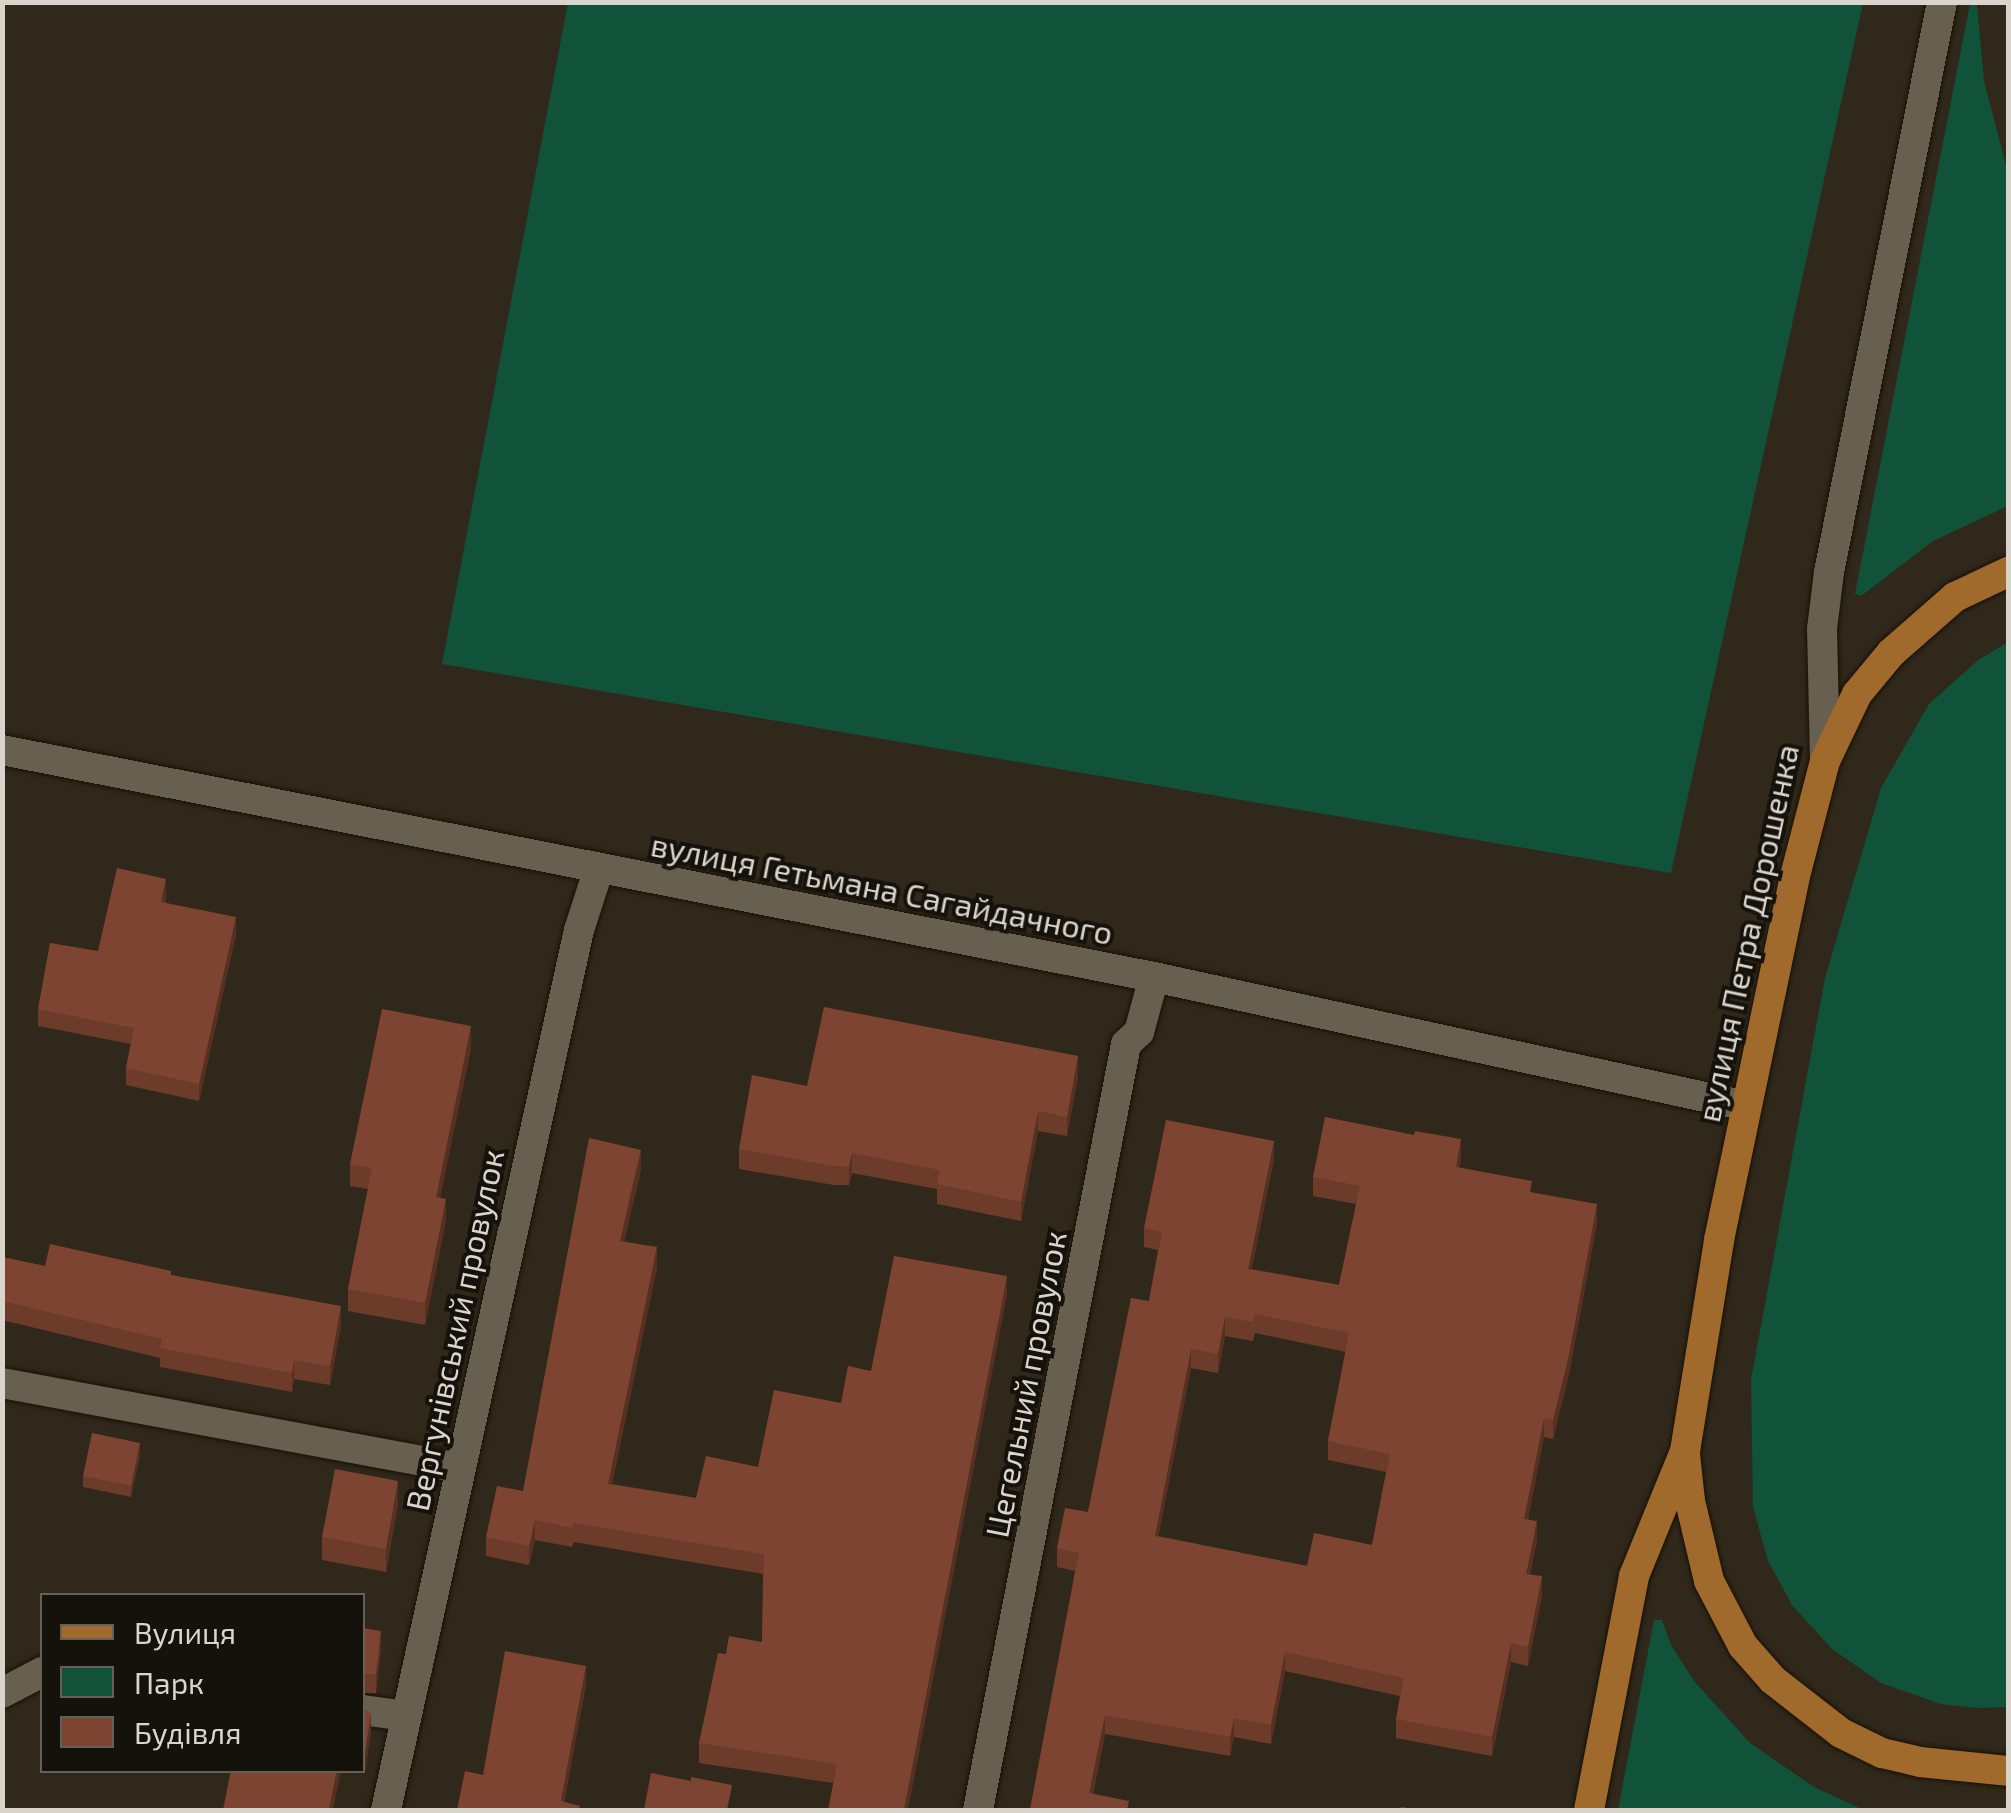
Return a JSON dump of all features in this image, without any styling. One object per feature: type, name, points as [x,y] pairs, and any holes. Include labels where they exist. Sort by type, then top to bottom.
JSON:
[{"type":"main road","points":[[1825,761],[1858,694],[1891,652],[1955,597],[2008,572]]},
{"type":"main road","name":"вулиця Петра Дорошенка","points":[[1588,1810],[1634,1576],[1685,1452],[1719,1240],[1746,1106],[1794,880],[1825,761]]},
{"type":"main road","points":[[1685,1452],[1692,1516],[1709,1580],[1743,1646],[1773,1680],[1841,1733],[1882,1752],[1920,1762],[2008,1771]]},
{"type":"street","name":"вулиця Петра Дорошенка","points":[[1825,761],[1822,630],[1828,572],[1942,2]]},
{"type":"street","name":"вулиця Гетьмана Сагайдачного","points":[[2,750],[1154,977],[1746,1106]]},
{"type":"street","name":"Вергунівський провулок","points":[[386,1810],[579,930],[599,868]]},
{"type":"street","name":"Цегельний провулок","points":[[978,1810],[1126,1044],[1139,1032],[1154,977]]},
{"type":"street","points":[[2,1383],[460,1468]]},
{"type":"street","points":[[2,1693],[40,1673]]},
{"type":"street","points":[[365,1710],[405,1716]]},
{"type":"green space","points":[[568,3],[1863,3],[1671,873],[442,664]]},
{"type":"green space","points":[[1970,4],[1977,5],[1984,81],[2008,173],[2008,506],[1933,541],[1861,596],[1855,594]]},
{"type":"green space","points":[[2008,642],[2008,1707],[1978,1708],[1941,1704],[1881,1683],[1832,1649],[1792,1605],[1768,1561],[1753,1507],[1751,1380],[1825,978],[1881,788],[1929,704],[1977,661]]},
{"type":"green space","points":[[1654,1620],[1662,1620],[1671,1645],[1694,1681],[1750,1743],[1814,1787],[1864,1810],[1618,1810]]},
{"type":"building","points":[[117,868],[166,879],[161,902],[236,917],[199,1084],[126,1068],[134,1028],[38,1009],[50,943],[98,951]]},
{"type":"building","points":[[824,1007],[1078,1056],[1067,1117],[1038,1111],[1021,1202],[937,1184],[940,1170],[852,1153],[849,1166],[834,1166],[739,1149],[752,1075],[807,1086]]},
{"type":"building","points":[[382,1009],[471,1026],[436,1197],[446,1199],[425,1303],[348,1289],[372,1168],[350,1164]]},
{"type":"building","points":[[1325,1117],[1414,1135],[1415,1131],[1461,1139],[1456,1167],[1532,1181],[1530,1192],[1597,1204],[1569,1355],[1553,1420],[1544,1418],[1524,1519],[1537,1521],[1526,1574],[1542,1576],[1528,1647],[1511,1643],[1492,1737],[1396,1719],[1404,1678],[1285,1652],[1271,1725],[1234,1718],[1230,1737],[1105,1715],[1089,1793],[1129,1801],[1127,1810],[1030,1810],[1079,1553],[1057,1548],[1065,1508],[1088,1512],[1131,1298],[1149,1301],[1162,1232],[1144,1228],[1166,1120],[1274,1141],[1248,1269],[1339,1285],[1360,1186],[1313,1177]],"holes":[[[1255,1314],[1349,1333],[1328,1441],[1390,1454],[1372,1545],[1314,1533],[1307,1566],[1155,1536],[1191,1349],[1218,1354],[1225,1317],[1253,1322]]]},
{"type":"building","points":[[589,1138],[641,1150],[620,1241],[657,1247],[608,1484],[696,1498],[706,1456],[758,1467],[774,1390],[841,1403],[848,1366],[871,1371],[894,1256],[1007,1276],[904,1810],[828,1810],[837,1764],[699,1743],[718,1653],[726,1654],[729,1636],[762,1642],[764,1554],[535,1520],[529,1546],[486,1537],[497,1486],[523,1491]]},
{"type":"building","points":[[50,1244],[171,1271],[171,1275],[341,1306],[330,1366],[294,1360],[292,1373],[160,1348],[162,1339],[2,1301],[2,1257],[45,1266]]},
{"type":"building","points":[[92,1433],[140,1443],[131,1486],[83,1476]]},
{"type":"building","points":[[335,1469],[398,1481],[386,1549],[322,1537]]},
{"type":"building","points":[[365,1628],[381,1631],[376,1674],[365,1674]]},
{"type":"building","points":[[505,1651],[586,1666],[561,1801],[580,1806],[579,1810],[457,1810],[465,1771],[483,1775]]},
{"type":"building","points":[[365,1710],[371,1712],[365,1752]]},
{"type":"building","points":[[230,1773],[336,1773],[329,1810],[223,1810]]},
{"type":"building","points":[[651,1773],[732,1785],[727,1810],[644,1810]]}]
